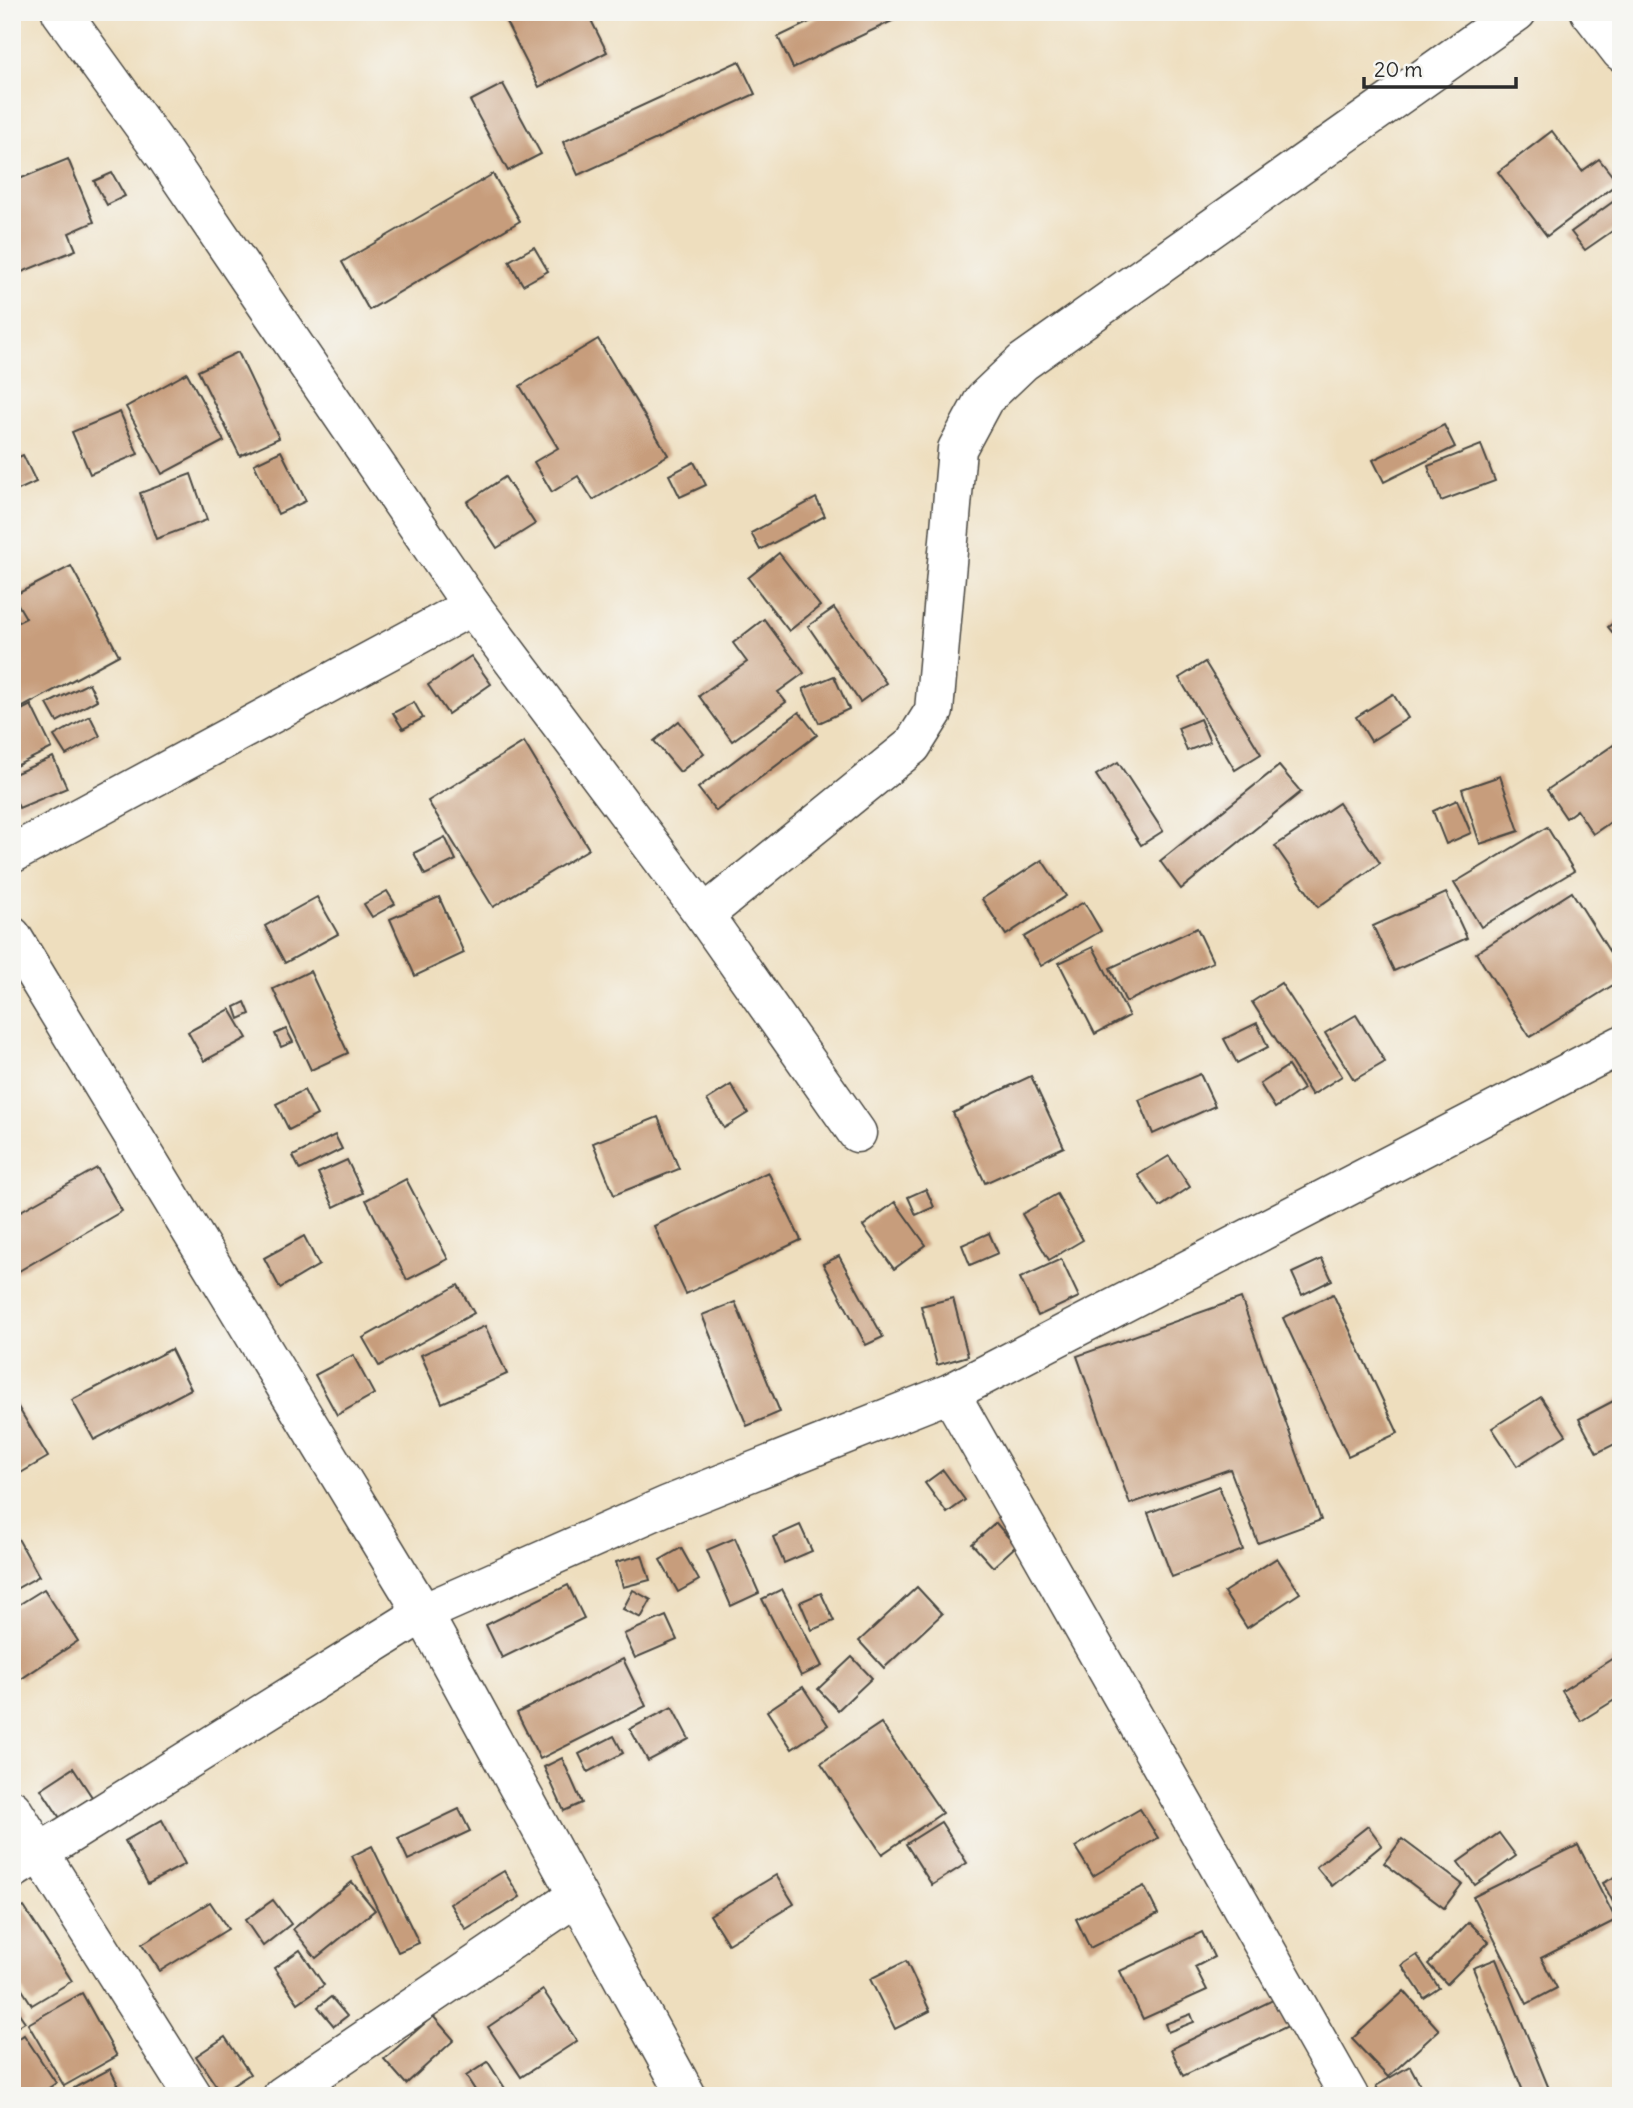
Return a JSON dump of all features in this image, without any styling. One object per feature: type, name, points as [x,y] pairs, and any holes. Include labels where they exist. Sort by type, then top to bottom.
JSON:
[{"type":"street","points":[[61,12],[166,157],[472,606],[704,915],[858,1133]]},
{"type":"street","points":[[704,915],[912,746],[934,711],[957,449],[984,400],[1023,362],[1517,12]]},
{"type":"street","points":[[1590,12],[1621,52]]},
{"type":"street","points":[[12,854],[472,606]]},
{"type":"street","points":[[12,936],[423,1613],[687,2096]]},
{"type":"street","points":[[26,1861],[423,1613],[668,1504],[950,1393],[1621,1045]]},
{"type":"street","points":[[950,1393],[1349,2096]]},
{"type":"street","points":[[12,1809],[26,1861],[193,2096]]},
{"type":"street","points":[[282,2096],[577,1896]]},
{"type":"building","points":[[501,12],[587,12],[607,52],[539,87]]},
{"type":"building","points":[[830,12],[911,12],[793,68],[778,37]]},
{"type":"building","points":[[739,61],[755,94],[578,175],[563,142]]},
{"type":"building","points":[[503,84],[541,154],[508,171],[470,101]]},
{"type":"building","points":[[1552,131],[1582,171],[1599,159],[1618,183],[1547,236],[1498,172]]},
{"type":"building","points":[[68,159],[94,222],[69,233],[76,250],[12,276],[12,182]]},
{"type":"building","points":[[112,173],[125,196],[107,205],[94,181]]},
{"type":"building","points":[[493,174],[520,221],[369,310],[342,262]]},
{"type":"building","points":[[1621,196],[1621,225],[1585,250],[1571,232]]},
{"type":"building","points":[[534,247],[548,271],[523,285],[509,261]]},
{"type":"building","points":[[598,339],[668,455],[593,500],[578,476],[552,492],[534,462],[558,448],[520,386]]},
{"type":"building","points":[[238,352],[279,438],[240,456],[198,371]]},
{"type":"building","points":[[187,373],[224,441],[162,474],[126,407]]},
{"type":"building","points":[[120,412],[138,454],[90,474],[72,432]]},
{"type":"building","points":[[1444,425],[1455,447],[1384,482],[1373,460]]},
{"type":"building","points":[[1481,445],[1495,481],[1441,501],[1428,466]]},
{"type":"building","points":[[281,451],[306,501],[278,514],[254,464]]},
{"type":"building","points":[[23,455],[36,482],[12,493],[12,460]]},
{"type":"building","points":[[694,462],[706,485],[680,497],[669,475]]},
{"type":"building","points":[[191,474],[207,520],[156,539],[140,493]]},
{"type":"building","points":[[505,477],[535,524],[497,548],[467,502]]},
{"type":"building","points":[[816,498],[825,516],[760,550],[751,533]]},
{"type":"building","points":[[779,553],[820,606],[789,631],[748,578]]},
{"type":"building","points":[[71,566],[119,655],[12,713],[12,625],[26,618],[13,596]]},
{"type":"building","points":[[834,608],[886,683],[860,702],[808,626]]},
{"type":"building","points":[[1621,617],[1621,643],[1608,627]]},
{"type":"building","points":[[764,619],[804,673],[778,692],[786,702],[732,741],[699,696],[747,662],[733,643]]},
{"type":"building","points":[[471,656],[491,684],[448,714],[428,685]]},
{"type":"building","points":[[1205,662],[1261,754],[1235,770],[1179,678]]},
{"type":"building","points":[[834,676],[849,709],[819,723],[803,689]]},
{"type":"building","points":[[89,683],[97,700],[57,722],[47,704]]},
{"type":"building","points":[[1393,694],[1408,718],[1371,741],[1356,717]]},
{"type":"building","points":[[414,702],[423,718],[403,729],[393,713]]},
{"type":"building","points":[[31,705],[52,748],[12,768],[12,715]]},
{"type":"building","points":[[799,712],[817,735],[716,811],[698,788]]},
{"type":"building","points":[[90,716],[100,736],[66,755],[54,736]]},
{"type":"building","points":[[1200,719],[1210,742],[1187,751],[1178,728]]},
{"type":"building","points":[[679,721],[704,753],[680,772],[654,741]]},
{"type":"building","points":[[1621,740],[1621,815],[1593,834],[1577,810],[1566,818],[1547,790]]},
{"type":"building","points":[[524,742],[589,849],[493,907],[428,801]]},
{"type":"building","points":[[53,757],[67,788],[19,808],[12,792],[12,775]]},
{"type":"building","points":[[1118,762],[1163,831],[1141,845],[1096,775]]},
{"type":"building","points":[[1279,766],[1301,792],[1181,889],[1160,861]]},
{"type":"building","points":[[1500,776],[1519,831],[1480,844],[1462,789]]},
{"type":"building","points":[[1457,800],[1471,833],[1446,844],[1433,811]]},
{"type":"building","points":[[1339,803],[1380,863],[1318,907],[1275,846]]},
{"type":"building","points":[[1547,827],[1574,871],[1481,927],[1454,883]]},
{"type":"building","points":[[445,837],[456,860],[425,875],[414,853]]},
{"type":"building","points":[[1042,860],[1066,896],[1006,935],[982,899]]},
{"type":"building","points":[[387,891],[395,904],[372,917],[364,904]]},
{"type":"building","points":[[1572,892],[1621,970],[1621,980],[1530,1037],[1476,953]]},
{"type":"building","points":[[1446,893],[1467,938],[1394,971],[1373,926]]},
{"type":"building","points":[[317,897],[338,934],[285,963],[265,926]]},
{"type":"building","points":[[439,897],[464,953],[415,976],[390,919]]},
{"type":"building","points":[[1084,902],[1101,931],[1041,966],[1024,937]]},
{"type":"building","points":[[1197,928],[1213,962],[1126,1002],[1110,968]]},
{"type":"building","points":[[1093,947],[1129,1016],[1095,1034],[1059,963]]},
{"type":"building","points":[[310,971],[348,1053],[311,1070],[273,989]]},
{"type":"building","points":[[1281,983],[1342,1076],[1312,1095],[1252,1002]]},
{"type":"building","points":[[245,1002],[250,1014],[239,1019],[235,1007]]},
{"type":"building","points":[[230,1009],[247,1038],[204,1061],[188,1032]]},
{"type":"building","points":[[1356,1015],[1385,1062],[1354,1080],[1325,1033]]},
{"type":"building","points":[[1257,1023],[1268,1047],[1237,1063],[1224,1039]]},
{"type":"building","points":[[286,1029],[293,1042],[281,1047],[275,1034]]},
{"type":"building","points":[[1288,1066],[1303,1089],[1275,1108],[1260,1084]]},
{"type":"building","points":[[1200,1074],[1215,1106],[1153,1134],[1139,1100]]},
{"type":"building","points":[[1031,1076],[1064,1147],[985,1183],[953,1113]]},
{"type":"building","points":[[731,1085],[748,1113],[724,1128],[707,1100]]},
{"type":"building","points":[[304,1090],[317,1115],[289,1130],[276,1104]]},
{"type":"building","points":[[658,1117],[679,1169],[614,1195],[593,1143]]},
{"type":"building","points":[[335,1135],[342,1149],[300,1170],[293,1156]]},
{"type":"building","points":[[1169,1156],[1190,1187],[1160,1207],[1138,1175]]},
{"type":"building","points":[[347,1160],[363,1193],[334,1207],[318,1173]]},
{"type":"building","points":[[97,1168],[122,1211],[12,1275],[12,1216]]},
{"type":"building","points":[[768,1172],[801,1240],[686,1294],[654,1226]]},
{"type":"building","points":[[406,1179],[448,1259],[407,1280],[366,1200]]},
{"type":"building","points":[[926,1189],[934,1207],[916,1215],[908,1197]]},
{"type":"building","points":[[1057,1194],[1083,1240],[1049,1260],[1022,1214]]},
{"type":"building","points":[[895,1202],[926,1245],[894,1269],[863,1226]]},
{"type":"building","points":[[989,1233],[998,1253],[970,1265],[962,1245]]},
{"type":"building","points":[[304,1236],[319,1265],[280,1288],[264,1258]]},
{"type":"building","points":[[839,1256],[883,1337],[866,1345],[823,1264]]},
{"type":"building","points":[[1061,1259],[1079,1297],[1038,1316],[1020,1278]]},
{"type":"building","points":[[1322,1259],[1332,1280],[1302,1295],[1292,1273]]},
{"type":"building","points":[[458,1285],[474,1313],[379,1366],[363,1338]]},
{"type":"building","points":[[1333,1294],[1398,1433],[1348,1456],[1283,1318]]},
{"type":"building","points":[[953,1298],[968,1356],[937,1365],[921,1306]]},
{"type":"building","points":[[1241,1298],[1321,1520],[1258,1543],[1230,1469],[1130,1504],[1077,1356]]},
{"type":"building","points":[[735,1302],[780,1412],[747,1426],[702,1315]]},
{"type":"building","points":[[485,1326],[507,1374],[442,1403],[421,1355]]},
{"type":"building","points":[[171,1349],[191,1389],[94,1440],[72,1400]]},
{"type":"building","points":[[353,1355],[374,1394],[337,1415],[315,1375]]},
{"type":"building","points":[[12,1397],[48,1457],[12,1478]]},
{"type":"building","points":[[1541,1397],[1566,1435],[1517,1466],[1492,1428]]},
{"type":"building","points":[[1621,1397],[1621,1441],[1597,1453],[1579,1419]]},
{"type":"building","points":[[943,1470],[965,1500],[947,1513],[925,1483]]},
{"type":"building","points":[[1219,1486],[1243,1550],[1172,1577],[1148,1513]]},
{"type":"building","points":[[996,1523],[1016,1546],[993,1567],[972,1544]]},
{"type":"building","points":[[800,1525],[812,1551],[784,1563],[773,1537]]},
{"type":"building","points":[[12,1528],[39,1576],[12,1591]]},
{"type":"building","points":[[735,1538],[759,1593],[731,1606],[707,1550]]},
{"type":"building","points":[[681,1548],[699,1580],[678,1592],[660,1560]]},
{"type":"building","points":[[642,1555],[650,1580],[623,1587],[616,1562]]},
{"type":"building","points":[[1277,1558],[1300,1593],[1247,1628],[1224,1592]]},
{"type":"building","points":[[568,1585],[584,1618],[502,1658],[486,1625]]},
{"type":"building","points":[[917,1587],[942,1614],[884,1668],[859,1641]]},
{"type":"building","points":[[44,1589],[78,1641],[21,1679],[12,1666],[12,1609]]},
{"type":"building","points":[[782,1589],[822,1666],[801,1676],[762,1599]]},
{"type":"building","points":[[633,1590],[651,1600],[641,1618],[623,1609]]},
{"type":"building","points":[[821,1593],[834,1621],[812,1630],[800,1602]]},
{"type":"building","points":[[666,1616],[677,1640],[635,1658],[624,1634]]},
{"type":"building","points":[[1621,1653],[1621,1696],[1581,1721],[1562,1691]]},
{"type":"building","points":[[852,1657],[872,1678],[838,1710],[818,1689]]},
{"type":"building","points":[[623,1659],[646,1706],[540,1759],[517,1713]]},
{"type":"building","points":[[803,1687],[828,1725],[792,1749],[767,1711]]},
{"type":"building","points":[[672,1707],[689,1739],[648,1761],[630,1729]]},
{"type":"building","points":[[881,1723],[942,1813],[882,1854],[821,1763]]},
{"type":"building","points":[[614,1736],[623,1753],[588,1772],[579,1754]]},
{"type":"building","points":[[562,1758],[582,1803],[564,1811],[544,1767]]},
{"type":"building","points":[[73,1768],[92,1797],[60,1818],[41,1789]]},
{"type":"building","points":[[459,1809],[470,1831],[408,1860],[398,1838]]},
{"type":"building","points":[[1140,1809],[1158,1838],[1093,1876],[1075,1847]]},
{"type":"building","points":[[162,1820],[185,1864],[148,1884],[125,1841]]},
{"type":"building","points":[[941,1822],[967,1863],[932,1885],[906,1844]]},
{"type":"building","points":[[1368,1826],[1382,1845],[1332,1886],[1316,1867]]},
{"type":"building","points":[[1499,1833],[1516,1856],[1475,1885],[1458,1862]]},
{"type":"building","points":[[1402,1839],[1462,1884],[1444,1908],[1384,1863]]},
{"type":"building","points":[[1578,1845],[1616,1920],[1541,1958],[1557,1988],[1527,2004],[1473,1897]]},
{"type":"building","points":[[372,1846],[419,1943],[398,1952],[352,1856]]},
{"type":"building","points":[[504,1871],[520,1897],[466,1930],[450,1904]]},
{"type":"building","points":[[1621,1874],[1621,1917],[1603,1883]]},
{"type":"building","points":[[776,1875],[794,1904],[728,1944],[710,1915]]},
{"type":"building","points":[[352,1882],[375,1910],[316,1958],[293,1929]]},
{"type":"building","points":[[1144,1886],[1158,1914],[1090,1948],[1076,1919]]},
{"type":"building","points":[[273,1900],[291,1924],[263,1946],[245,1920]]},
{"type":"building","points":[[210,1902],[228,1929],[160,1971],[142,1944]]},
{"type":"building","points":[[24,1907],[72,1981],[32,2005],[12,1974],[12,1914]]},
{"type":"building","points":[[1469,1922],[1489,1942],[1447,1984],[1428,1964]]},
{"type":"building","points":[[1202,1932],[1214,1957],[1195,1967],[1207,1990],[1143,2019],[1120,1971]]},
{"type":"building","points":[[300,1950],[324,1985],[298,2003],[274,1968]]},
{"type":"building","points":[[1417,1955],[1439,1988],[1424,1998],[1402,1965]]},
{"type":"building","points":[[1496,1959],[1552,2096],[1525,2096],[1473,1968]]},
{"type":"building","points":[[906,1961],[930,2011],[895,2029],[870,1979]]},
{"type":"building","points":[[543,1990],[577,2041],[521,2077],[488,2027]]},
{"type":"building","points":[[1404,1991],[1439,2030],[1388,2077],[1352,2039]]},
{"type":"building","points":[[82,1993],[117,2056],[64,2086],[28,2024]]},
{"type":"building","points":[[331,1997],[347,2016],[334,2026],[318,2007]]},
{"type":"building","points":[[1275,1999],[1288,2026],[1183,2076],[1171,2049]]},
{"type":"building","points":[[12,2003],[25,2022],[12,2030]]},
{"type":"building","points":[[1191,2014],[1194,2022],[1168,2032],[1165,2024]]},
{"type":"building","points":[[433,2016],[454,2040],[406,2084],[384,2059]]},
{"type":"building","points":[[24,2035],[56,2083],[37,2096],[12,2096],[12,2043]]},
{"type":"building","points":[[225,2037],[250,2074],[221,2093],[196,2056]]},
{"type":"building","points":[[488,2062],[510,2096],[479,2096],[466,2076]]},
{"type":"building","points":[[1410,2066],[1426,2096],[1382,2096],[1376,2086]]},
{"type":"building","points":[[110,2069],[124,2096],[78,2096],[74,2088]]}]
